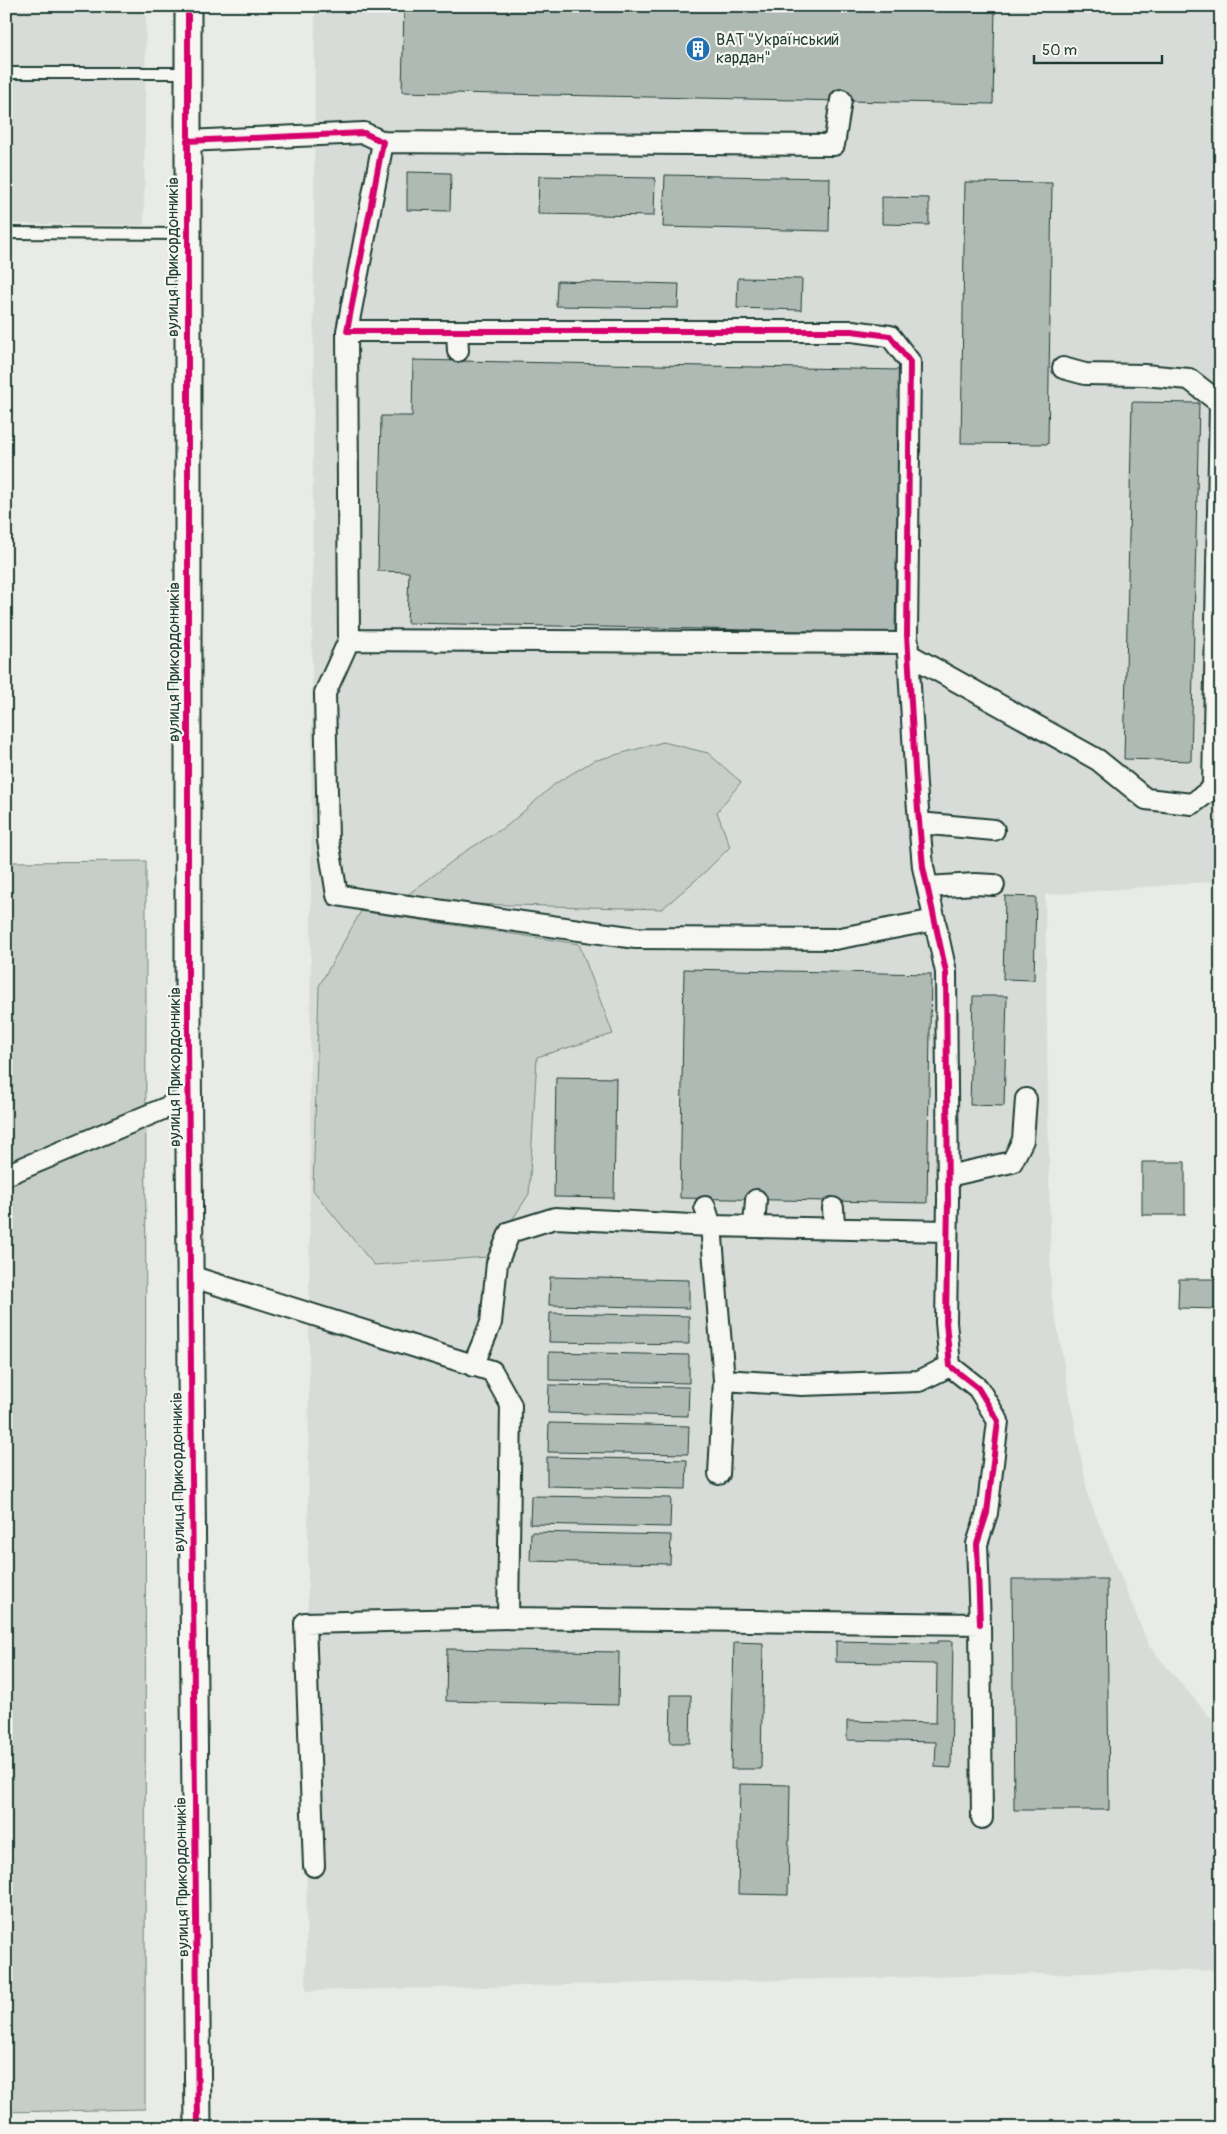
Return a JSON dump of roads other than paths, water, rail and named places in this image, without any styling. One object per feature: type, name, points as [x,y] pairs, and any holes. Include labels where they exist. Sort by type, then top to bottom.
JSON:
[{"type":"street","name":"вулиця Прикордонників","points":[[188,6],[188,1098],[198,2128]]},
{"type":"street","points":[[188,141],[364,133],[383,142],[834,145],[841,100]]},
{"type":"street","points":[[383,142],[347,331],[348,640],[325,693],[328,840],[337,895],[636,938],[835,939],[935,920]]},
{"type":"street","points":[[347,331],[852,331],[890,336],[910,362],[908,649],[923,866],[946,972],[948,1176],[946,1322],[950,1366],[978,1388],[998,1421],[987,1513],[977,1544],[980,1624],[982,1818]]},
{"type":"street","points":[[457,331],[458,351]]},
{"type":"street","points":[[348,640],[908,649],[1098,760],[1146,799],[1192,804],[1214,788],[1220,403],[1189,379],[1085,374],[1063,368]]},
{"type":"street","points":[[919,823],[994,830]]},
{"type":"street","points":[[928,887],[975,884],[994,885]]},
{"type":"street","points":[[6,1175],[188,1098]]},
{"type":"street","points":[[948,1176],[1012,1162],[1023,1140],[1026,1099]]},
{"type":"street","points":[[754,1227],[756,1200]]},
{"type":"street","points":[[704,1206],[711,1226],[724,1380],[719,1474]]},
{"type":"street","points":[[473,1366],[491,1322],[497,1263],[510,1232],[555,1218],[754,1227],[834,1218],[879,1221],[948,1230]]},
{"type":"street","points":[[190,1276],[492,1371],[511,1405],[508,1618]]},
{"type":"street","points":[[724,1380],[802,1385],[919,1381],[950,1366]]},
{"type":"street","points":[[314,1866],[305,1623],[508,1618],[980,1624]]},
{"type":"lane","points":[[6,73],[188,74]]},
{"type":"lane","points":[[6,233],[187,234]]},
{"type":"place","name":"ВАТ \"Український кардан\"","points":[[698,49]]}]
